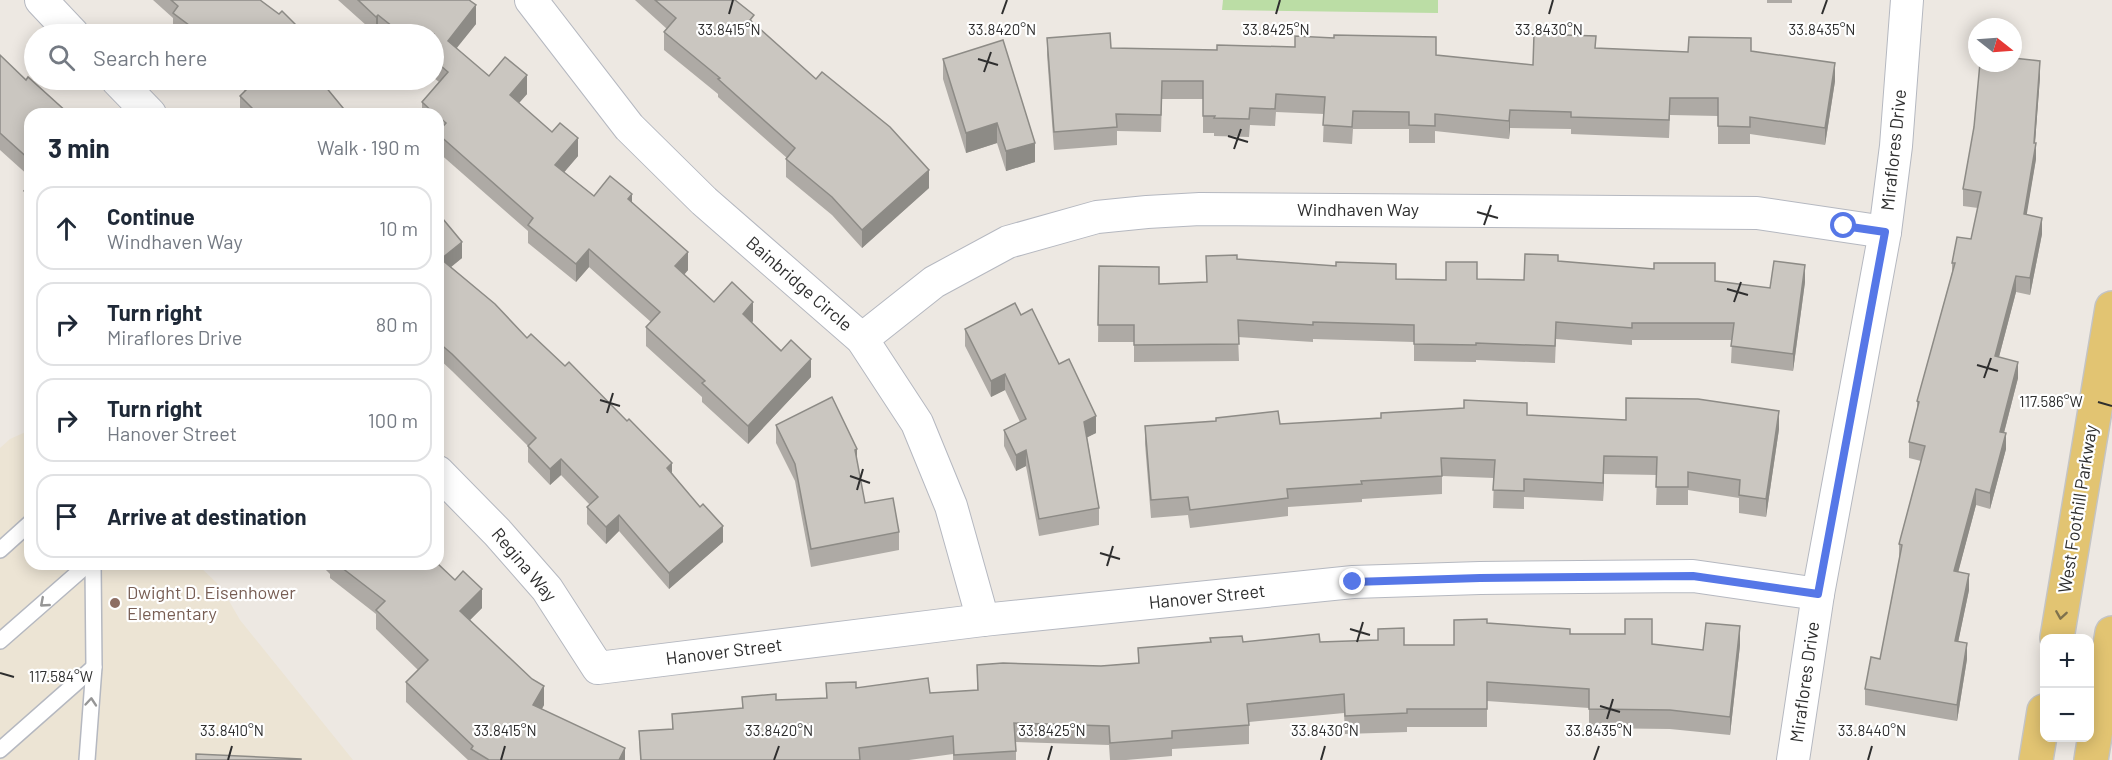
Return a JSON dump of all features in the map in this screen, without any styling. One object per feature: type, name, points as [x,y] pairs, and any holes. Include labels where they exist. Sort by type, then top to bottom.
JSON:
[{"type":"main road","name":"West Foothill Parkway","points":[[2057,634],[2112,308]]},
{"type":"main road","points":[[2091,760],[2112,633]]},
{"type":"main road","points":[[2036,760],[2040,736]]},
{"type":"street","points":[[41,0],[64,24]]},
{"type":"street","name":"Bainbridge Circle","points":[[531,0],[629,126],[704,201],[862,339],[917,423],[951,506],[983,620]]},
{"type":"street","name":"Miraflores Drive","points":[[1793,760],[1818,594],[1885,232],[1896,146],[1907,0]]},
{"type":"street","points":[[127,90],[144,108]]},
{"type":"street","name":"Windhaven Way","points":[[862,339],[934,282],[1008,242],[1096,218],[1137,213],[1200,209],[1757,213],[1885,232]]},
{"type":"street","name":"Regina Way","points":[[444,478],[497,532],[547,589],[598,668]]},
{"type":"street","name":"Hanover Street","points":[[598,668],[983,620],[1353,582],[1693,576],[1818,594]]},
{"type":"lane","points":[[0,550],[24,528]]},
{"type":"lane","points":[[0,641],[81,570]]},
{"type":"lane","points":[[87,760],[94,667],[93,570]]},
{"type":"lane","points":[[0,750],[94,667]]},
{"type":"shaded area","name":"Dwight D. Eisenhower Elementary","points":[[24,433],[24,570],[203,570],[221,587],[240,620],[353,760],[0,760],[0,448],[10,439]]},
{"type":"green space","points":[[1223,0],[1438,0],[1438,13],[1222,10]]},
{"type":"building","points":[[171,0],[260,0],[279,14],[282,11],[295,24],[188,24],[173,13],[178,6]]},
{"type":"building","points":[[358,0],[469,0],[476,5],[448,41],[489,76],[505,57],[527,75],[510,95],[552,132],[560,123],[578,138],[555,165],[594,196],[610,176],[632,194],[628,199],[688,252],[675,266],[714,302],[732,282],[753,302],[743,314],[781,351],[791,340],[811,359],[748,426],[702,383],[705,381],[646,327],[660,312],[589,249],[576,264],[528,225],[533,218],[444,139],[446,123],[444,108],[428,108],[422,102],[432,90],[444,90],[444,77],[448,72],[444,69],[444,24],[389,24],[378,15],[376,17]]},
{"type":"building","points":[[655,0],[735,0],[754,15],[750,20],[816,79],[822,72],[890,127],[929,170],[862,230],[832,197],[786,159],[795,148],[718,79],[720,78],[664,32],[676,18]]},
{"type":"building","points":[[1110,33],[1111,48],[1217,50],[1217,45],[1295,47],[1295,36],[1436,37],[1436,55],[1533,65],[1534,34],[1596,36],[1595,48],[1688,52],[1689,37],[1751,38],[1751,51],[1835,63],[1825,128],[1750,117],[1750,127],[1718,126],[1718,98],[1670,98],[1669,120],[1571,117],[1571,112],[1510,110],[1509,121],[1435,114],[1435,126],[1409,125],[1409,112],[1353,111],[1352,127],[1323,125],[1325,97],[1276,94],[1275,109],[1250,108],[1249,119],[1214,118],[1215,116],[1203,116],[1203,81],[1162,81],[1161,115],[1116,114],[1117,127],[1054,132],[1047,38]]},
{"type":"building","points":[[1003,40],[1035,143],[1006,151],[997,123],[966,133],[943,59]]},
{"type":"building","points":[[0,55],[24,78],[24,90],[42,90],[62,108],[24,108],[24,155],[0,133]]},
{"type":"building","points":[[2022,59],[2040,61],[2034,143],[2036,143],[2024,214],[2042,218],[2030,278],[2016,276],[1995,356],[2018,362],[2000,432],[2006,433],[1990,493],[1976,489],[1954,571],[1969,574],[1955,641],[1967,643],[1957,705],[1865,689],[1871,657],[1880,659],[1902,545],[1899,544],[1925,446],[1909,442],[1919,402],[1917,401],[1955,263],[1952,263],[1957,237],[1971,239],[1981,192],[1963,189],[1974,127],[1979,72],[2022,72]]},
{"type":"building","points":[[246,90],[328,90],[343,108],[252,108],[240,96]]},
{"type":"building","points":[[444,220],[462,242],[444,257]]},
{"type":"building","points":[[1525,254],[1558,255],[1558,261],[1654,269],[1654,263],[1715,263],[1715,281],[1770,288],[1774,261],[1805,265],[1793,354],[1731,346],[1734,323],[1632,323],[1632,328],[1556,322],[1555,346],[1476,343],[1476,345],[1414,344],[1414,325],[1313,322],[1313,325],[1238,320],[1239,344],[1134,345],[1134,325],[1098,325],[1099,266],[1159,267],[1159,284],[1207,282],[1206,256],[1237,255],[1237,259],[1336,266],[1336,262],[1396,264],[1396,279],[1446,280],[1446,262],[1477,262],[1477,279],[1524,280]]},
{"type":"building","points":[[444,262],[495,304],[527,338],[531,334],[565,366],[569,362],[672,463],[667,468],[700,507],[703,504],[723,526],[669,573],[619,515],[606,527],[587,507],[598,497],[561,459],[550,469],[528,446],[536,438],[444,347]]},
{"type":"building","points":[[1015,303],[1021,315],[1032,309],[1059,364],[1069,359],[1096,416],[1084,422],[1099,508],[1039,519],[1026,450],[1016,455],[1004,430],[1026,419],[1005,374],[991,381],[965,329]]},
{"type":"building","points":[[832,397],[857,449],[855,450],[865,503],[893,498],[899,532],[811,549],[795,464],[776,425]]},
{"type":"building","points":[[1626,398],[1698,399],[1779,411],[1766,499],[1739,495],[1740,480],[1688,472],[1688,487],[1656,487],[1657,457],[1604,456],[1603,483],[1524,479],[1524,491],[1493,490],[1495,460],[1441,458],[1442,476],[1287,489],[1288,498],[1190,510],[1188,497],[1151,500],[1145,426],[1216,421],[1216,418],[1278,411],[1280,424],[1381,418],[1381,413],[1464,408],[1464,400],[1527,403],[1527,415],[1626,420]]},
{"type":"building","points":[[345,570],[444,570],[455,580],[463,571],[482,589],[460,611],[532,679],[544,686],[533,705],[625,748],[619,760],[489,760],[471,749],[473,746],[406,682],[428,660],[376,610],[385,601]]},
{"type":"building","points":[[1487,619],[1487,623],[1570,629],[1570,634],[1625,634],[1625,619],[1652,619],[1652,644],[1703,650],[1706,623],[1740,626],[1730,717],[1670,710],[1589,709],[1589,689],[1487,682],[1487,709],[1407,709],[1407,713],[1345,716],[1344,694],[1247,704],[1249,725],[1172,731],[1172,738],[1110,743],[1109,726],[1014,723],[1016,751],[954,755],[953,736],[859,748],[860,760],[641,760],[639,731],[673,729],[672,714],[743,708],[742,697],[776,694],[776,700],[827,698],[826,683],[856,682],[856,688],[928,678],[930,693],[978,690],[977,665],[1003,663],[1101,666],[1139,663],[1138,648],[1211,642],[1210,638],[1242,636],[1243,642],[1319,634],[1320,642],[1378,640],[1378,629],[1404,628],[1404,645],[1454,645],[1454,620]]},
{"type":"building","points":[[196,754],[301,759],[301,760],[196,760]]},
{"type":"place","name":"Dwight D. Eisenhower Elementary","points":[[115,603]]},
{"type":"route","points":[[1353,582],[1693,576],[1818,594],[1885,232],[1844,226]]}]
